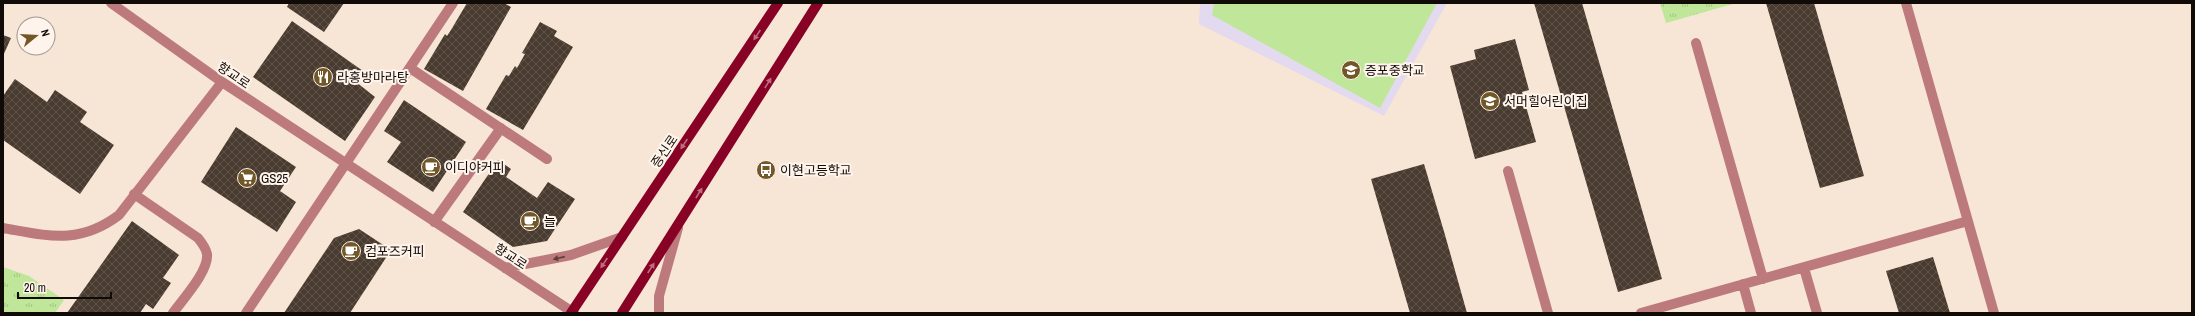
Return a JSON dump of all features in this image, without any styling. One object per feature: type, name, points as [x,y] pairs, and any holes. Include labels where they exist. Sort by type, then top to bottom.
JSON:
[{"type":"main road","name":"증신로","points":[[572,313],[778,3]]},
{"type":"main road","points":[[622,313],[818,3]]},
{"type":"street","name":"향교로","points":[[111,3],[222,82],[572,313]]},
{"type":"street","points":[[246,313],[453,3]]},
{"type":"street","points":[[1906,3],[1994,313]]},
{"type":"street","points":[[1696,43],[1763,279]]},
{"type":"street","points":[[410,68],[547,159]]},
{"type":"street","points":[[3,228],[48,236],[86,233],[103,227],[119,215],[222,82]]},
{"type":"street","points":[[434,222],[501,128]]},
{"type":"street","points":[[1508,171],[1548,313]]},
{"type":"street","points":[[134,194],[198,238],[205,247],[207,255],[202,272],[173,313]]},
{"type":"street","points":[[1641,313],[1671,309],[1743,284],[1968,221]]},
{"type":"street","points":[[659,313],[659,296],[678,226]]},
{"type":"street","points":[[505,268],[571,255],[622,237]]},
{"type":"street","points":[[1804,268],[1817,313]]},
{"type":"street","points":[[1743,284],[1751,313]]},
{"type":"shaded area","name":"증포중학교","points":[[1200,3],[1447,3],[1384,116],[1199,24]]},
{"type":"green space","name":"증포중학교","points":[[1214,3],[1437,3],[1380,108],[1212,15]]},
{"type":"green space","points":[[1660,3],[1736,3],[1666,23]]},
{"type":"green space","points":[[3,267],[29,276],[64,300],[55,313],[3,313]]},
{"type":"building","points":[[289,3],[344,3],[324,32],[287,7]]},
{"type":"building","points":[[467,3],[504,3],[511,7],[463,91],[424,69],[445,34],[447,36]]},
{"type":"building","points":[[1534,3],[1582,3],[1662,279],[1618,292]]},
{"type":"building","points":[[1766,3],[1814,3],[1864,176],[1820,188]]},
{"type":"building","points":[[292,21],[363,71],[356,82],[375,97],[345,141],[253,77]]},
{"type":"building","points":[[540,22],[557,31],[554,36],[573,47],[523,130],[486,109],[506,75],[509,76],[515,66],[517,68],[525,54],[522,53]]},
{"type":"building","points":[[3,35],[11,38],[3,56]]},
{"type":"building","points":[[1515,39],[1529,90],[1522,92],[1536,142],[1475,159],[1450,66],[1476,59],[1474,50]]},
{"type":"building","points":[[15,79],[47,102],[55,90],[87,112],[80,122],[114,145],[80,194],[3,140],[3,96]]},
{"type":"building","points":[[404,100],[466,142],[433,192],[387,162],[401,142],[384,131]]},
{"type":"building","points":[[236,127],[296,167],[280,191],[296,202],[277,232],[201,182]]},
{"type":"building","points":[[498,160],[511,169],[506,177],[537,198],[548,182],[575,199],[547,241],[513,247],[463,212]]},
{"type":"building","points":[[1424,164],[1467,313],[1410,313],[1371,179]]},
{"type":"building","points":[[132,221],[179,255],[163,278],[171,283],[153,309],[146,304],[140,313],[67,313]]},
{"type":"building","points":[[359,229],[391,250],[350,313],[284,313],[334,238]]},
{"type":"building","points":[[1933,257],[1950,313],[1899,313],[1886,271]]},
{"type":"place","name":"증포중학교","points":[[1351,70]]},
{"type":"place","name":"라홍방마라탕","points":[[323,77]]},
{"type":"place","name":"서머힐어린이집","points":[[1490,101]]},
{"type":"place","name":"이디야커피","points":[[431,167]]},
{"type":"place","name":"이현고등학교","points":[[766,170]]},
{"type":"place","name":"GS25","points":[[247,178]]},
{"type":"place","name":"늘","points":[[530,221]]},
{"type":"place","name":"컴포즈커피","points":[[351,251]]}]
